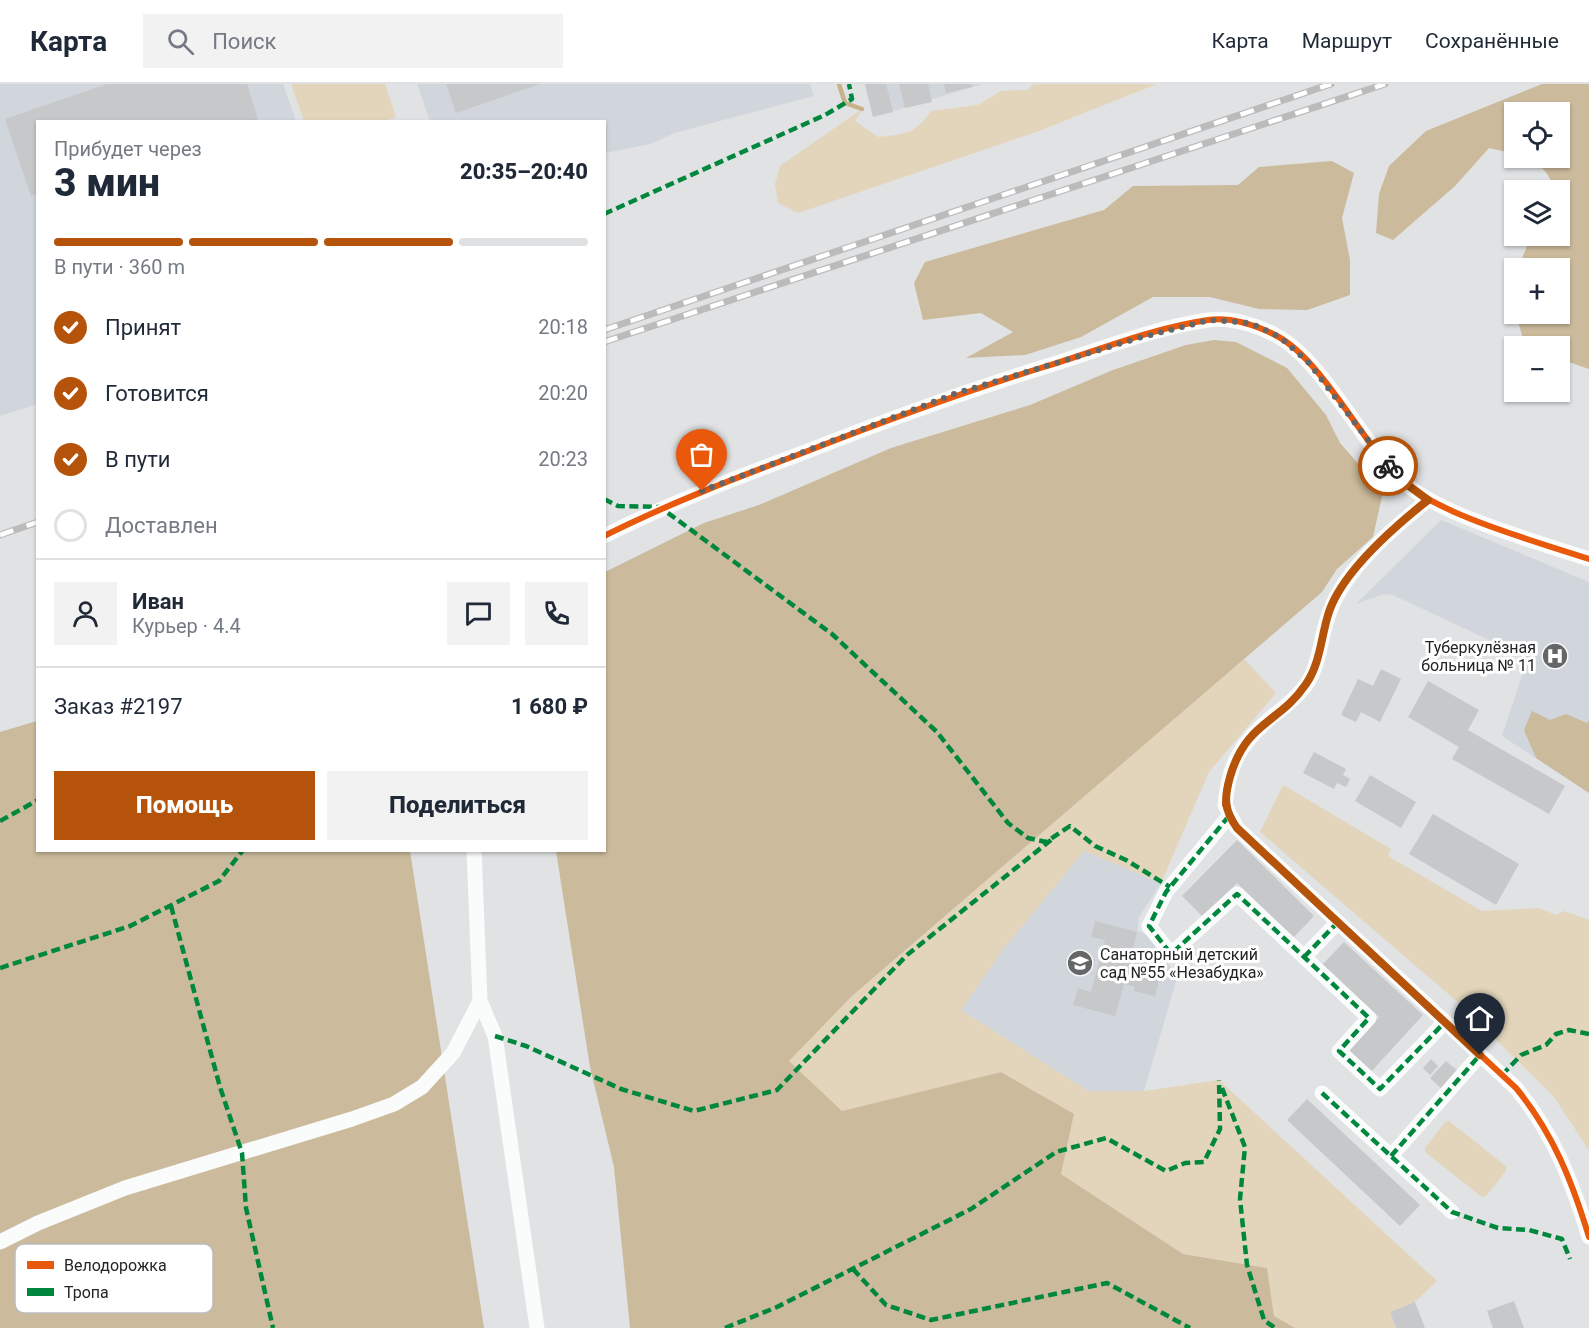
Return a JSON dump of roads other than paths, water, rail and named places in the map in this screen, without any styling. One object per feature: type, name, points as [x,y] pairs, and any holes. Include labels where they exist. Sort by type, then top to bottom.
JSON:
[{"type":"street","points":[[606,535],[660,507],[954,394],[1142,337],[1210,320],[1250,323],[1280,337],[1309,363],[1372,447],[1401,480],[1428,500],[1503,530],[1589,559]]},
{"type":"street","points":[[1428,500],[1347,577],[1337,592],[1307,684],[1295,698],[1244,741],[1235,760],[1226,797],[1229,816],[1237,828],[1516,1088],[1547,1130],[1574,1189],[1589,1237]]},
{"type":"street","points":[[1229,816],[1166,892],[1149,926],[1171,954],[1237,894],[1369,1018],[1339,1051],[1380,1089],[1445,1022]]},
{"type":"street","points":[[474,852],[480,1000],[495,1036],[537,1328]]},
{"type":"street","points":[[1304,957],[1338,922]]},
{"type":"street","points":[[0,1242],[38,1223],[125,1188],[394,1104],[422,1087],[439,1071],[453,1053],[480,1000]]},
{"type":"street","points":[[1390,1156],[1480,1055]]},
{"type":"street","points":[[1322,1093],[1452,1212]]},
{"type":"waterway","points":[[839,84],[845,103],[862,109]]},
{"type":"railway","points":[[606,329],[1331,84]]},
{"type":"railway","points":[[606,341],[1385,84]]},
{"type":"railway","points":[[0,535],[36,523]]},
{"type":"place","name":"Туберкулёзная больница № 11","points":[[1555,656]]},
{"type":"place","name":"Санаторный детский сад №55 «Незабудка»","points":[[1080,963]]}]
